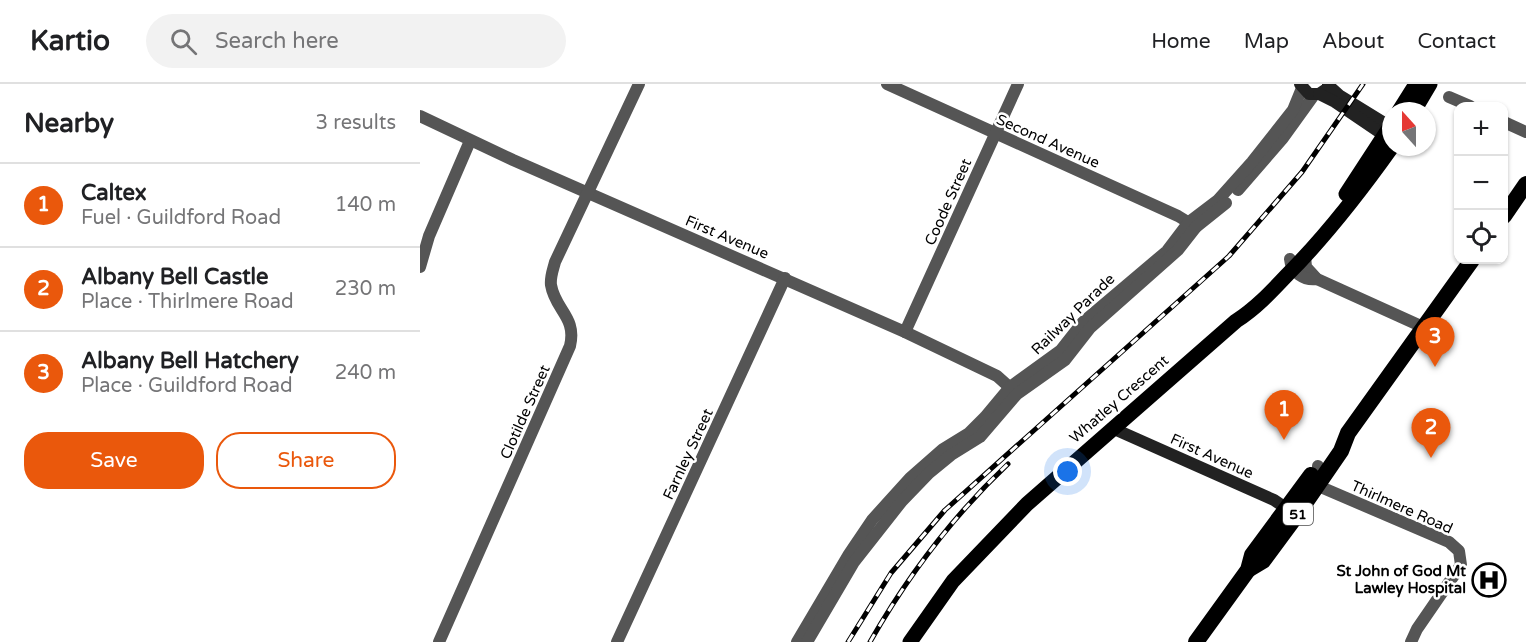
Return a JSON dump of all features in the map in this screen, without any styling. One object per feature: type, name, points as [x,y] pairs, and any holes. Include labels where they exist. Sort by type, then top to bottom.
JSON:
[{"type":"highway","points":[[1507,210],[1526,184]]},
{"type":"highway","name":"51","points":[[1196,642],[1248,570],[1252,555],[1319,483],[1341,451],[1348,433],[1469,264]]},
{"type":"highway","name":"51","points":[[1292,512],[1318,465],[1333,445],[1348,433]]},
{"type":"main road","points":[[1405,102],[1416,84]]},
{"type":"main road","points":[[1419,102],[1430,84]]},
{"type":"main road","points":[[1316,95],[1328,85],[1337,98],[1382,128]]},
{"type":"main road","points":[[1301,86],[1310,94],[1337,98]]},
{"type":"main road","name":"Whatley Crescent","points":[[910,642],[953,581],[1027,504],[1236,321],[1254,309],[1296,261],[1353,185],[1382,138]]},
{"type":"main road","name":"First Avenue","points":[[1112,428],[1274,500],[1292,512]]},
{"type":"street","name":"Clotilde Street","points":[[439,642],[570,346],[573,337],[572,327],[551,287],[551,275],[555,262],[639,84]]},
{"type":"street","name":"Second Avenue","points":[[887,84],[1192,224]]},
{"type":"street","name":"Coode Street","points":[[905,332],[1018,84]]},
{"type":"street","name":"Railway Parade","points":[[797,642],[872,520],[925,464],[943,449],[969,433],[1013,391],[1065,360],[1090,328],[1178,250],[1192,224],[1218,200],[1252,162],[1293,110],[1301,86]]},
{"type":"street","name":"Railway Parade","points":[[1192,224],[1225,204],[1258,168],[1316,95]]},
{"type":"street","points":[[1449,97],[1461,102]]},
{"type":"street","name":"First Avenue","points":[[420,117],[905,332],[997,376],[1013,391]]},
{"type":"street","points":[[1508,124],[1526,132]]},
{"type":"street","points":[[420,267],[429,236],[470,141]]},
{"type":"street","points":[[1296,261],[1306,267],[1317,279],[1423,327]]},
{"type":"street","name":"Farnley Street","points":[[617,642],[785,278]]},
{"type":"street","name":"Railway Parade","points":[[807,642],[854,562],[902,501],[943,461],[980,437],[1013,391]]},
{"type":"street","points":[[1318,465],[1319,483]]},
{"type":"street","name":"Thirlmere Road","points":[[1319,483],[1330,492],[1449,542],[1459,551],[1461,565],[1417,629],[1411,642]]},
{"type":"railway","points":[[848,642],[891,573],[945,510],[1229,256],[1302,172],[1363,84]]},
{"type":"railway","points":[[870,642],[900,594],[950,526],[1008,464]]},
{"type":"place","name":"Albany Bell Hatchery","points":[[1435,367]]},
{"type":"place","name":"Caltex","points":[[1284,440]]},
{"type":"place","name":"Albany Bell Castle","points":[[1431,458]]},
{"type":"place","name":"St John of God Mt Lawley Hospital","points":[[1489,580]]}]
